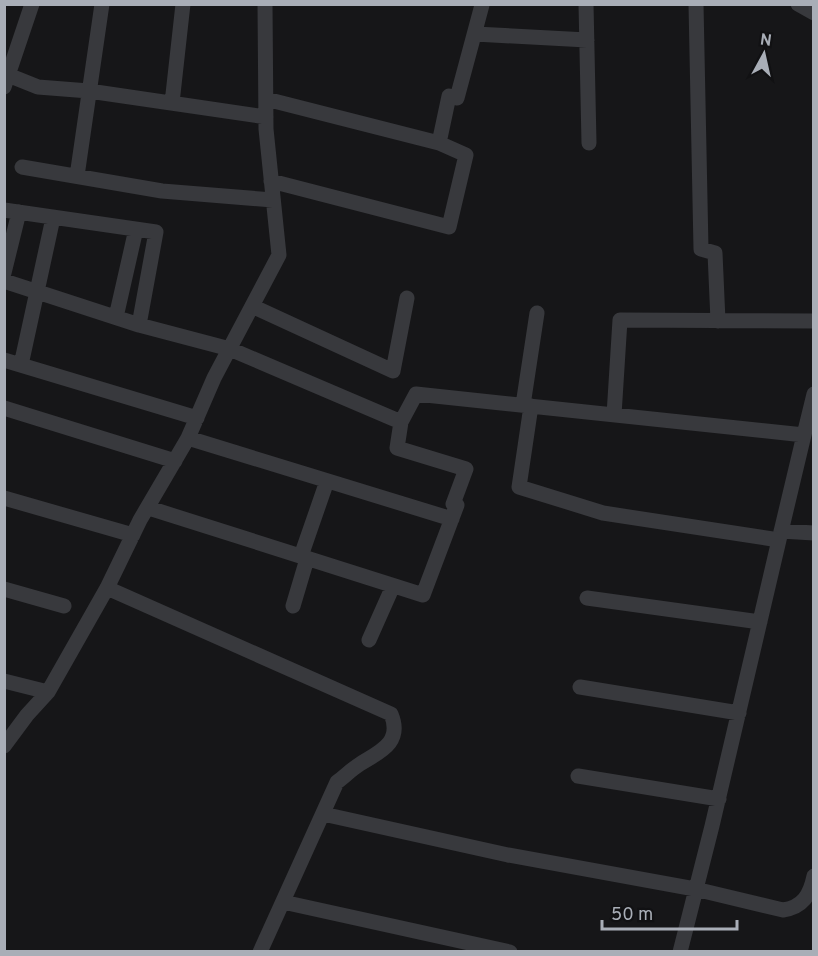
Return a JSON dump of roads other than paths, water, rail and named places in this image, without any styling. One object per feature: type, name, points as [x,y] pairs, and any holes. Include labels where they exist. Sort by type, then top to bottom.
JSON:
[{"type":"street","points":[[32,4],[6,81],[266,117]]},
{"type":"street","points":[[76,176],[102,4]]},
{"type":"street","points":[[172,103],[183,4]]},
{"type":"street","points":[[586,4],[589,143]]},
{"type":"street","points":[[696,4],[701,249],[715,253],[718,321]]},
{"type":"street","points":[[798,4],[813,13]]},
{"type":"street","points":[[4,746],[48,692],[107,588],[133,535],[188,438],[230,349],[279,255],[266,117],[264,5]]},
{"type":"street","points":[[439,143],[449,96],[457,98],[483,5]]},
{"type":"street","points":[[475,34],[587,40]]},
{"type":"street","points":[[266,99],[439,143],[466,154],[449,227],[271,181]]},
{"type":"street","points":[[22,167],[162,191],[273,200]]},
{"type":"street","points":[[4,273],[12,211],[156,232],[139,325]]},
{"type":"street","points":[[21,365],[53,218]]},
{"type":"street","points":[[116,317],[136,230]]},
{"type":"street","points":[[4,281],[139,325],[230,349],[401,422]]},
{"type":"street","points":[[252,306],[393,371],[407,298]]},
{"type":"street","points":[[537,313],[519,487],[603,513],[780,535],[813,533]]},
{"type":"street","points":[[614,415],[620,320],[813,321]]},
{"type":"street","points":[[4,360],[197,418]]},
{"type":"street","points":[[149,508],[423,595],[457,505],[453,504],[466,469],[397,448],[401,422],[416,394],[804,435]]},
{"type":"street","points":[[680,951],[780,535],[806,456],[804,435],[813,394]]},
{"type":"street","points":[[4,408],[175,460]]},
{"type":"street","points":[[188,438],[452,519]]},
{"type":"street","points":[[293,606],[304,558],[327,481]]},
{"type":"street","points":[[4,498],[133,535]]},
{"type":"street","points":[[369,640],[393,586]]},
{"type":"street","points":[[107,588],[391,714],[393,737],[386,749],[337,782],[260,951]]},
{"type":"street","points":[[4,590],[64,606]]},
{"type":"street","points":[[587,598],[760,622]]},
{"type":"street","points":[[4,681],[48,692]]},
{"type":"street","points":[[580,687],[739,713]]},
{"type":"street","points":[[578,776],[718,799]]},
{"type":"street","points":[[323,814],[508,855],[695,889],[783,910],[795,909],[810,894],[813,876]]},
{"type":"street","points":[[283,902],[510,951]]}]
